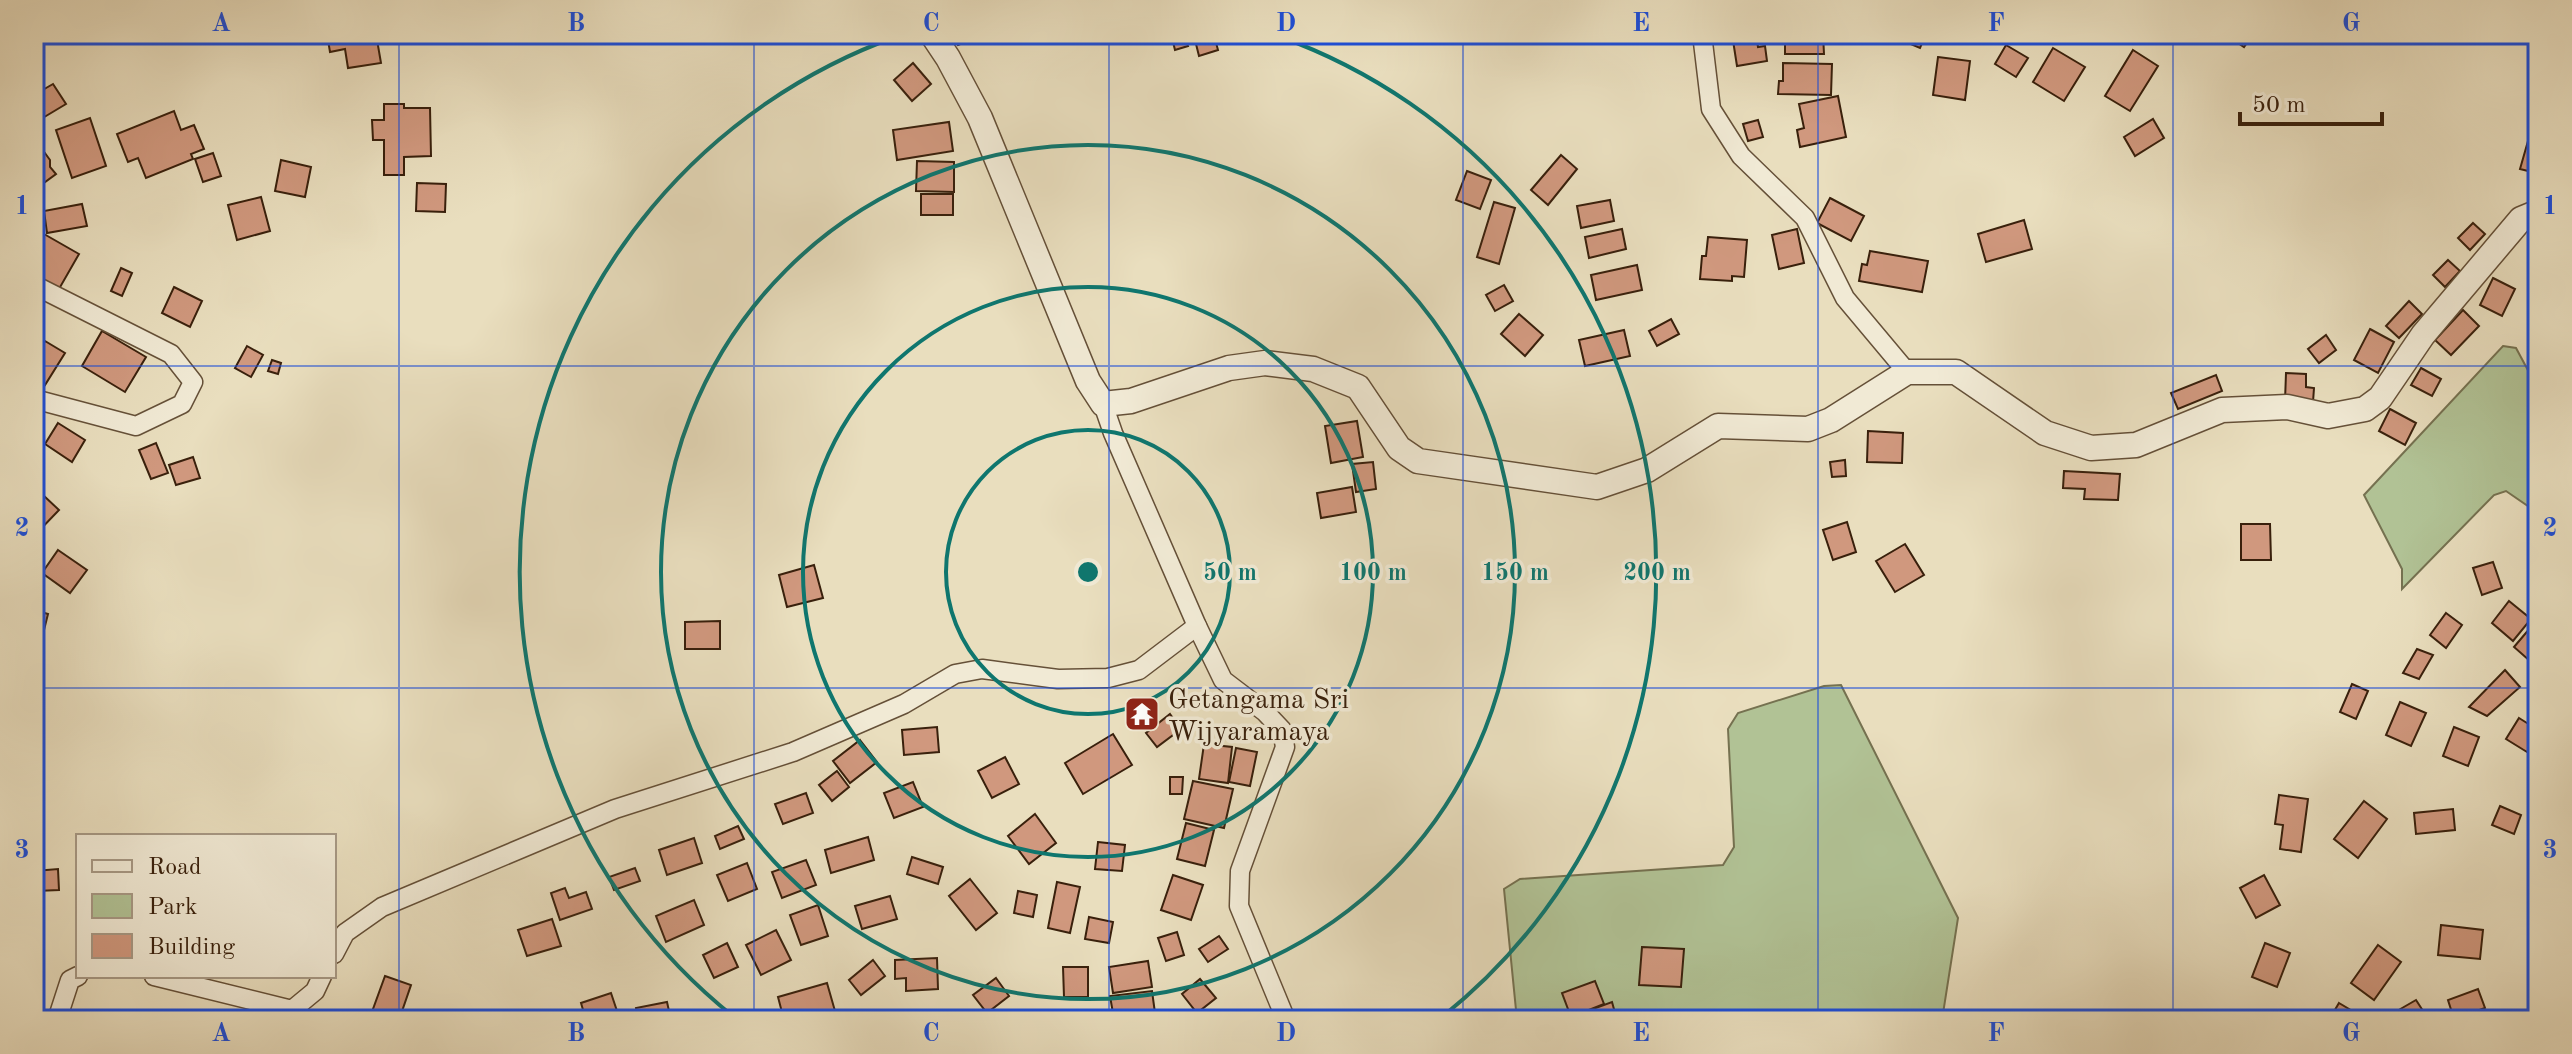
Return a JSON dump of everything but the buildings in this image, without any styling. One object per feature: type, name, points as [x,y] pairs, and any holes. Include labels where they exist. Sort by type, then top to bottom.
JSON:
[{"type":"street","points":[[932,34],[980,118],[1088,381],[1103,404],[1223,680],[1265,712],[1282,730],[1285,747],[1240,871],[1239,906],[1286,1020]]},
{"type":"street","points":[[1702,34],[1711,109],[1741,156],[1805,218],[1845,298],[1907,372]]},
{"type":"street","points":[[1103,404],[1131,401],[1229,368],[1265,363],[1313,369],[1358,387],[1399,448],[1418,461],[1597,487],[1647,470],[1718,426],[1808,429],[1831,420],[1907,372],[1956,372],[2045,433],[2091,448],[2136,445],[2222,410],[2287,407],[2328,416],[2365,409],[2380,398],[2423,335],[2521,219],[2538,212]]},
{"type":"street","points":[[34,285],[171,354],[193,382],[182,404],[136,426],[34,399]]},
{"type":"street","points":[[336,950],[345,933],[382,907],[615,809],[793,752],[904,704],[955,674],[982,669],[1058,679],[1108,678],[1139,670],[1197,626]]},
{"type":"street","points":[[57,1020],[70,980],[76,977]]},
{"type":"street","points":[[162,978],[292,1010],[315,991],[321,978]]},
{"type":"green space","points":[[2503,346],[2516,348],[2538,389],[2538,513],[2506,491],[2494,495],[2402,589],[2402,569],[2364,495]]},
{"type":"green space","points":[[1841,685],[1958,918],[1942,1020],[1517,1020],[1504,889],[1520,879],[1723,865],[1734,847],[1728,729],[1738,713],[1824,686]]},
{"type":"place","name":"Getangama Sri Wijyaramaya","points":[[1142,714]]}]
